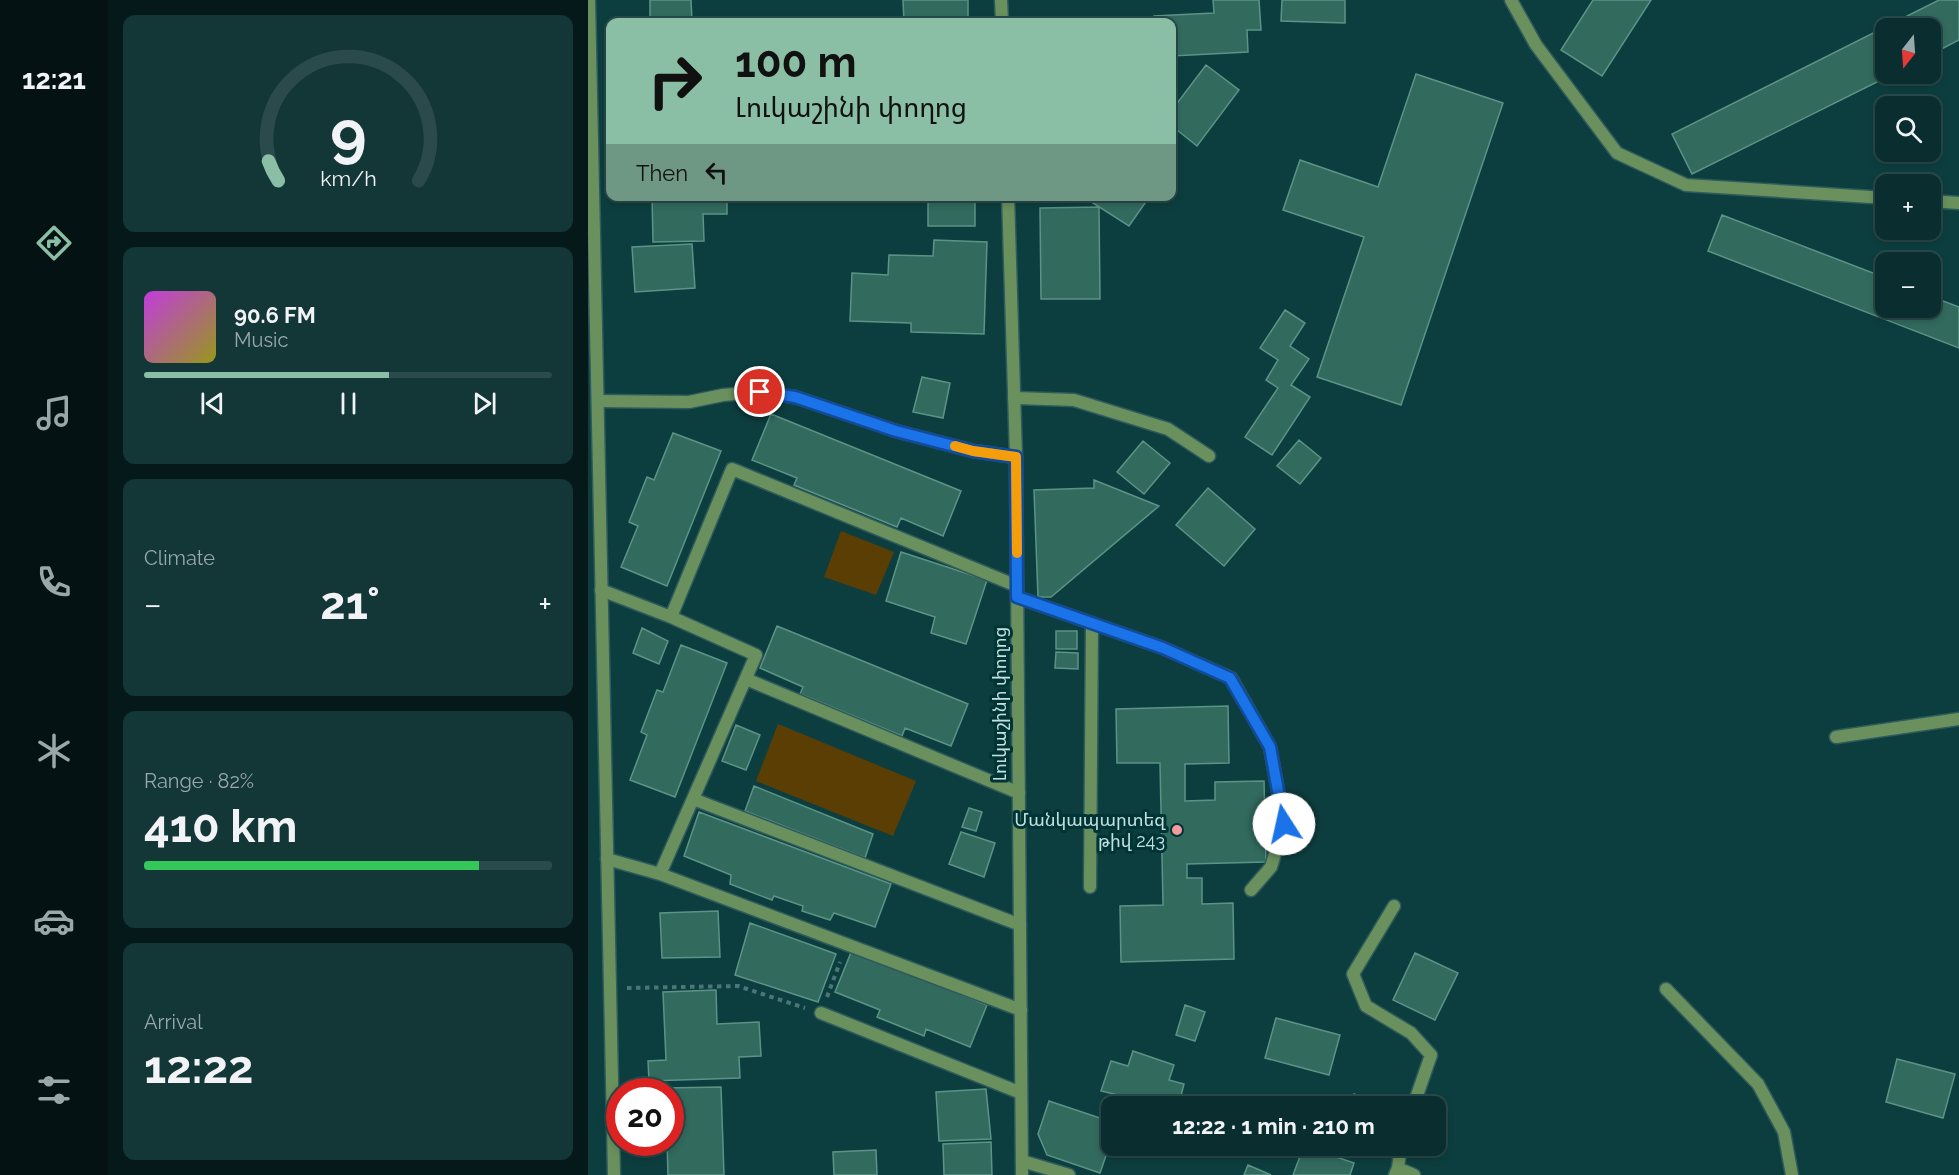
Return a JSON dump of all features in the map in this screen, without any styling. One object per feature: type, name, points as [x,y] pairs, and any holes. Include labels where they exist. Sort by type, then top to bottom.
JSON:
[{"type":"street","points":[[589,0],[614,1175]]},
{"type":"street","points":[[1001,0],[1002,18]]},
{"type":"street","points":[[1511,0],[1536,45],[1617,153],[1686,185],[1875,197]]},
{"type":"street","name":"Լուկաշինի փողոց","points":[[1008,201],[1016,457],[1022,1175]]},
{"type":"street","points":[[1941,202],[1959,203]]},
{"type":"street","points":[[598,401],[689,402],[723,395],[760,392],[795,397],[896,431],[973,451],[1016,457]]},
{"type":"street","points":[[1014,398],[1074,400],[1168,429],[1209,456]]},
{"type":"street","points":[[671,617],[732,469],[1017,592],[1092,623],[1163,648],[1230,678],[1270,747],[1284,824],[1271,867],[1251,890]]},
{"type":"street","points":[[601,591],[671,617],[756,655],[660,874]]},
{"type":"street","points":[[1090,887],[1092,623]]},
{"type":"street","points":[[746,679],[1019,794]]},
{"type":"street","points":[[1836,737],[1959,719]]},
{"type":"street","points":[[693,799],[1020,925]]},
{"type":"street","points":[[607,859],[660,874],[1021,1010]]},
{"type":"street","points":[[1394,906],[1353,974],[1366,1006],[1411,1033],[1431,1055],[1417,1096]]},
{"type":"street","points":[[1666,989],[1758,1084],[1784,1132],[1792,1175]]},
{"type":"street","points":[[821,1013],[1021,1093]]},
{"type":"street","points":[[1399,1156],[1397,1172],[1414,1175]]},
{"type":"street","points":[[1022,1161],[1069,1175]]},
{"type":"path","points":[[610,988],[738,986],[821,1013],[847,945]]},
{"type":"shaded area","points":[[841,531],[894,552],[876,595],[824,577]]},
{"type":"shaded area","points":[[778,724],[916,781],[893,836],[756,781]]},
{"type":"building","points":[[650,0],[691,0],[692,18],[650,18]]},
{"type":"building","points":[[903,0],[968,0],[968,18],[904,18]]},
{"type":"building","points":[[1213,0],[1259,0],[1261,30],[1247,30],[1248,52],[1176,56],[1176,18],[1154,18],[1154,16],[1214,13]]},
{"type":"building","points":[[1282,0],[1345,0],[1345,23],[1281,21]]},
{"type":"building","points":[[1593,0],[1651,0],[1602,76],[1561,50]]},
{"type":"building","points":[[1939,0],[1959,0],[1959,40],[1941,49],[1941,18],[1903,18]]},
{"type":"building","points":[[1875,32],[1875,83],[1692,174],[1672,134]]},
{"type":"building","points":[[1206,65],[1239,90],[1197,146],[1176,129],[1176,105]]},
{"type":"building","points":[[1416,74],[1503,103],[1401,405],[1317,377],[1364,237],[1283,210],[1300,160],[1378,187]]},
{"type":"building","points":[[652,201],[727,201],[727,214],[703,214],[704,241],[653,242]]},
{"type":"building","points":[[928,201],[975,201],[975,226],[928,226]]},
{"type":"building","points":[[1090,201],[1146,201],[1129,226]]},
{"type":"building","points":[[1099,207],[1100,299],[1041,299],[1040,208]]},
{"type":"building","points":[[1722,215],[1875,274],[1875,316],[1708,251]]},
{"type":"building","points":[[934,240],[987,242],[984,334],[911,332],[911,323],[850,321],[852,273],[888,275],[889,255],[933,256]]},
{"type":"building","points":[[692,244],[695,288],[635,292],[632,247]]},
{"type":"building","points":[[1941,300],[1959,307],[1959,348],[1881,318],[1941,318]]},
{"type":"building","points":[[1285,310],[1305,323],[1290,346],[1309,359],[1291,385],[1310,397],[1272,455],[1245,437],[1278,388],[1266,380],[1278,360],[1260,348]]},
{"type":"building","points":[[922,377],[950,383],[943,418],[913,412]]},
{"type":"building","points":[[771,414],[961,491],[943,536],[901,518],[897,527],[794,485],[797,478],[752,460]]},
{"type":"building","points":[[673,433],[721,451],[667,586],[621,567],[638,526],[629,522],[647,477],[654,480]]},
{"type":"building","points":[[1299,440],[1321,458],[1300,484],[1277,466]]},
{"type":"building","points":[[1143,441],[1170,463],[1144,494],[1117,472]]},
{"type":"building","points":[[1094,480],[1159,506],[1051,597],[1038,597],[1034,490],[1094,488]]},
{"type":"building","points":[[1208,488],[1255,529],[1224,566],[1176,525]]},
{"type":"building","points":[[901,552],[987,580],[966,644],[931,633],[935,617],[886,601]]},
{"type":"building","points":[[777,626],[968,704],[951,746],[905,728],[902,736],[800,694],[803,687],[760,668]]},
{"type":"building","points":[[642,628],[668,641],[659,664],[633,653]]},
{"type":"building","points":[[1056,631],[1077,631],[1077,649],[1056,649]]},
{"type":"building","points":[[681,645],[727,663],[675,797],[630,780],[647,735],[641,732],[657,690],[663,692]]},
{"type":"building","points":[[1056,652],[1078,653],[1078,669],[1055,668]]},
{"type":"building","points":[[1228,706],[1229,763],[1185,764],[1185,801],[1215,800],[1215,782],[1264,781],[1266,862],[1187,864],[1187,878],[1202,878],[1202,904],[1233,903],[1234,959],[1121,962],[1120,906],[1163,905],[1160,763],[1117,763],[1116,709]]},
{"type":"building","points":[[736,725],[760,735],[746,770],[722,761]]},
{"type":"building","points":[[754,786],[873,834],[865,858],[745,811]]},
{"type":"building","points":[[969,808],[982,812],[976,831],[962,827]]},
{"type":"building","points":[[699,812],[891,884],[875,927],[834,913],[830,920],[802,911],[803,906],[774,896],[772,900],[730,884],[731,875],[684,856]]},
{"type":"building","points":[[961,832],[995,843],[984,877],[949,864]]},
{"type":"building","points":[[718,911],[720,957],[662,958],[660,913]]},
{"type":"building","points":[[750,923],[836,954],[818,1002],[735,975]]},
{"type":"building","points":[[852,950],[987,1005],[970,1047],[926,1029],[924,1036],[877,1017],[880,1010],[835,992]]},
{"type":"building","points":[[1415,953],[1458,973],[1435,1020],[1393,1000]]},
{"type":"building","points":[[716,990],[717,1024],[759,1022],[761,1056],[739,1057],[740,1078],[684,1080],[684,1078],[649,1078],[648,1061],[666,1060],[663,992]]},
{"type":"building","points":[[1185,1005],[1205,1012],[1195,1041],[1176,1035]]},
{"type":"building","points":[[1276,1018],[1340,1035],[1329,1075],[1265,1058]]},
{"type":"building","points":[[1133,1051],[1174,1065],[1169,1080],[1184,1084],[1181,1096],[1118,1096],[1101,1091],[1111,1061],[1128,1066]]},
{"type":"building","points":[[1897,1059],[1955,1074],[1943,1118],[1886,1102]]},
{"type":"building","points":[[721,1087],[724,1175],[668,1175],[667,1156],[684,1156],[684,1088]]},
{"type":"building","points":[[986,1089],[991,1139],[939,1141],[936,1092]]},
{"type":"building","points":[[1049,1101],[1101,1118],[1101,1156],[1106,1156],[1100,1173],[1047,1155],[1038,1134]]},
{"type":"building","points":[[991,1142],[992,1175],[944,1175],[943,1144]]},
{"type":"building","points":[[876,1150],[877,1175],[834,1175],[833,1152]]},
{"type":"building","points":[[1300,1156],[1333,1156],[1354,1163],[1350,1175],[1293,1175]]},
{"type":"building","points":[[1248,1165],[1271,1175],[1244,1175]]},
{"type":"slow traffic","points":[[955,446],[1016,457],[1017,553]]},
{"type":"place","name":"Մանկապարտեզ թիվ 243","points":[[1177,830]]},
{"type":"route","points":[[760,392],[795,397],[896,431],[973,451],[1016,457],[1017,597],[1163,648],[1230,678],[1270,747],[1284,824]]}]
